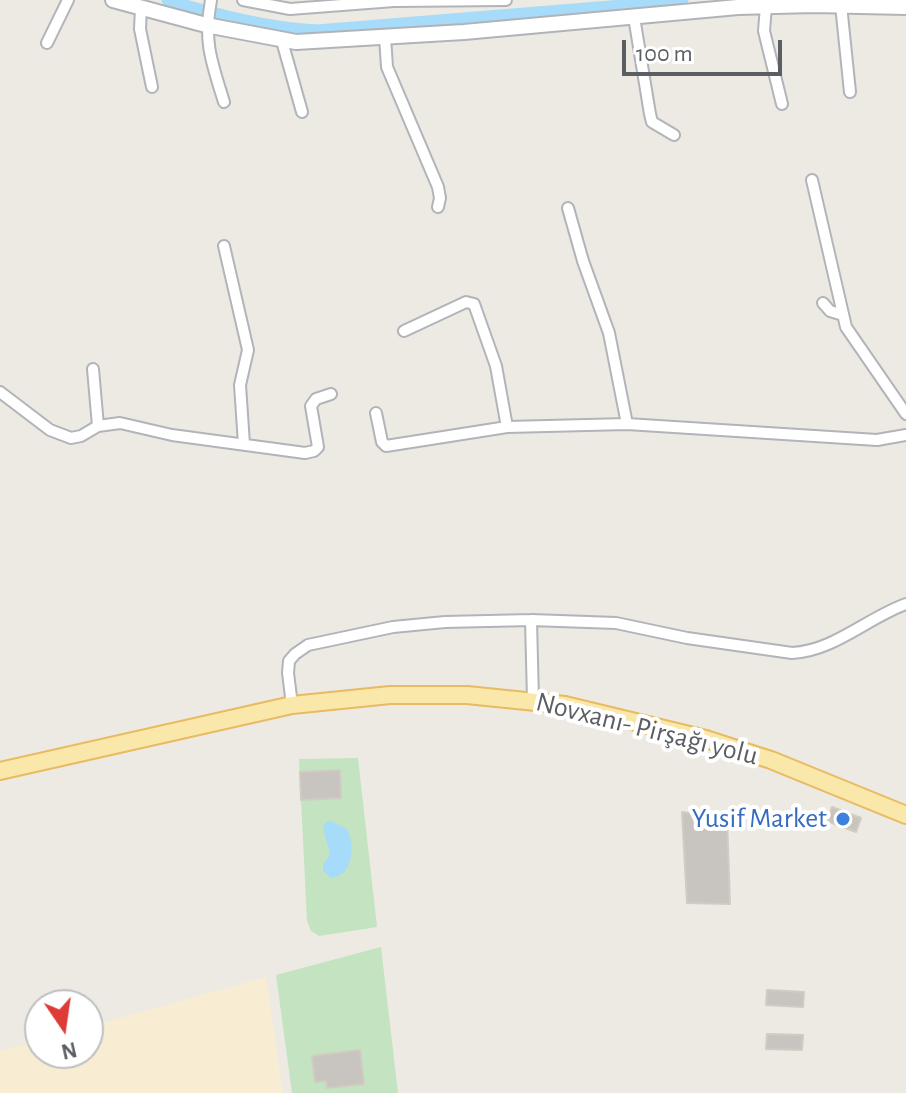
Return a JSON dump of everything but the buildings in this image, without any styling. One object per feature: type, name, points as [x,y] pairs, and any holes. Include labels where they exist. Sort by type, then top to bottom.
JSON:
[{"type":"main road","name":"Novxanı- Pirşağı yolu","points":[[0,771],[292,705],[390,695],[467,695],[533,700],[608,714],[741,749],[906,815]]},
{"type":"street","points":[[47,43],[68,0]]},
{"type":"street","points":[[113,0],[206,25],[282,41],[309,42],[766,6],[906,7]]},
{"type":"street","points":[[211,0],[206,25],[209,52],[224,102]]},
{"type":"street","points":[[243,0],[290,9],[368,2],[506,0]]},
{"type":"street","points":[[841,5],[850,92]]},
{"type":"street","points":[[766,6],[764,31],[782,104]]},
{"type":"street","points":[[141,8],[140,29],[152,87]]},
{"type":"street","points":[[634,17],[652,122],[674,135]]},
{"type":"street","points":[[385,37],[387,67],[438,187],[438,207]]},
{"type":"street","points":[[282,41],[302,112]]},
{"type":"street","points":[[812,180],[843,315],[851,336],[906,414]]},
{"type":"street","points":[[568,208],[609,333],[627,424]]},
{"type":"street","points":[[224,246],[248,350],[240,385],[244,444]]},
{"type":"street","points":[[404,331],[466,302],[474,304],[496,366],[507,427]]},
{"type":"street","points":[[823,303],[830,311],[843,315]]},
{"type":"street","points":[[93,369],[98,426]]},
{"type":"street","points":[[0,392],[61,435],[71,438],[98,426],[120,423],[172,435],[305,453],[318,447],[311,406],[316,399],[331,394]]},
{"type":"street","points":[[376,413],[382,442],[386,446],[507,427],[627,424],[877,440],[906,435]]},
{"type":"street","points":[[292,705],[288,673],[289,661],[295,654],[308,645],[393,627],[531,620],[616,623],[687,638],[806,653],[822,648],[906,604]]},
{"type":"street","points":[[531,620],[533,700]]},
{"type":"green space","points":[[358,758],[377,927],[319,936],[311,931],[307,921],[299,759]]},
{"type":"green space","points":[[381,947],[398,1093],[292,1093],[276,975]]},
{"type":"sand","points":[[266,977],[283,1093],[0,1093],[0,1051],[24,1044],[24,1069],[104,1069],[104,1023]]},
{"type":"water","points":[[331,821],[347,829],[352,851],[344,872],[331,878],[323,871],[330,854],[323,828],[326,822]]},
{"type":"waterway","points":[[167,0],[260,23],[317,30],[683,0]]},
{"type":"place","name":"Yusif Market","points":[[843,819]]}]
